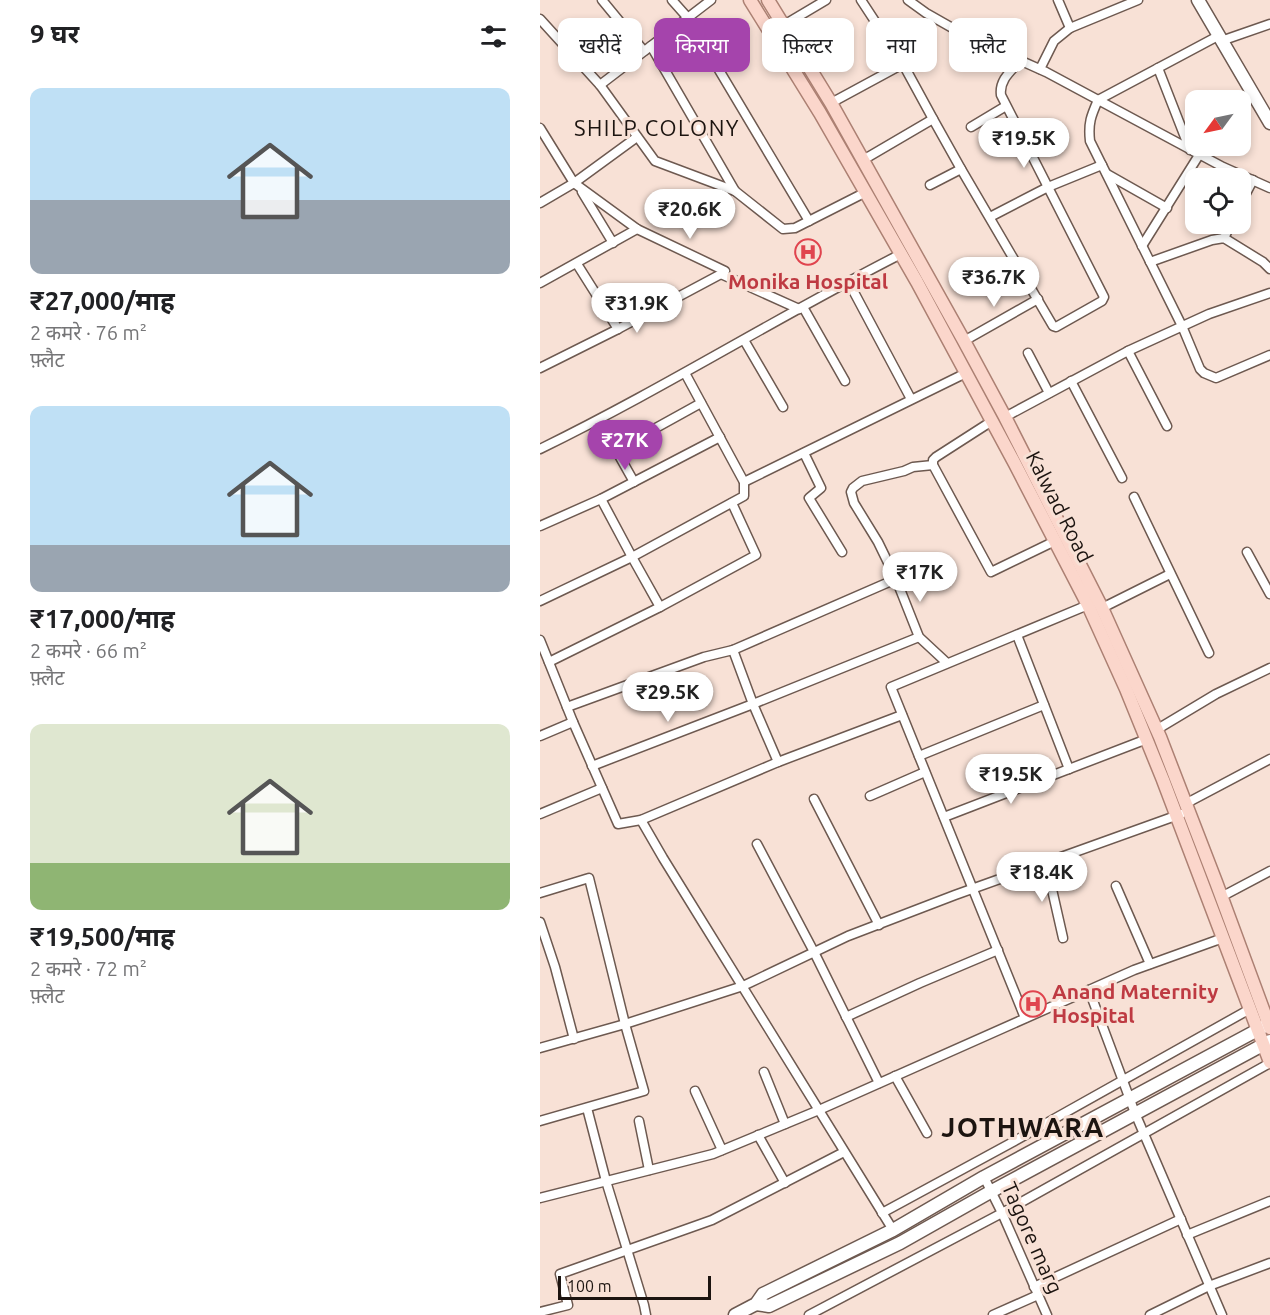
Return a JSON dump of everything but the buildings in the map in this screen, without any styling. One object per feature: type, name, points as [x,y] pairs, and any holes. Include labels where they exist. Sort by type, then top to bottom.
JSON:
[{"type":"main road","name":"Kalwad Road","points":[[750,0],[820,113],[901,254],[1088,605],[1147,739],[1184,810],[1221,897],[1267,1027],[1270,1063]]},
{"type":"main road","name":"Kalwad Road","points":[[768,0],[780,18]]},
{"type":"main road","name":"Kalwad Road","points":[[812,72],[964,341],[1102,608],[1156,730],[1184,810],[1223,938],[1250,1009],[1267,1027]]},
{"type":"street","points":[[602,0],[648,48],[735,191]]},
{"type":"street","points":[[672,0],[688,18],[711,0]]},
{"type":"street","points":[[796,18],[826,0]]},
{"type":"street","points":[[861,0],[873,18]]},
{"type":"street","points":[[908,0],[949,26]]},
{"type":"street","points":[[1058,0],[1070,27]]},
{"type":"street","points":[[1040,69],[1054,41],[1070,27],[1138,0]]},
{"type":"street","points":[[1198,0],[1220,38],[1266,107],[1270,123]]},
{"type":"street","points":[[540,19],[600,85],[655,161],[735,191],[783,229],[795,228],[866,192]]},
{"type":"street","points":[[1270,24],[1220,38],[1098,100],[1090,118],[1089,127],[1090,141],[1182,326],[1200,369],[1215,378],[1270,355]]},
{"type":"street","points":[[600,85],[654,44]]},
{"type":"street","points":[[1027,63],[1185,147]]},
{"type":"street","points":[[1158,68],[1185,137]]},
{"type":"street","points":[[720,72],[809,221]]},
{"type":"street","points":[[831,103],[888,72]]},
{"type":"street","points":[[907,72],[961,169],[1055,327],[1102,301],[1104,297],[1000,95],[1001,85],[1011,72]]},
{"type":"street","points":[[971,127],[1006,106]]},
{"type":"street","points":[[863,160],[933,119]]},
{"type":"street","points":[[540,128],[613,243]]},
{"type":"street","points":[[540,203],[577,185],[637,137]]},
{"type":"street","points":[[1142,246],[1198,156]]},
{"type":"street","points":[[1201,156],[1270,188]]},
{"type":"street","points":[[930,185],[961,169]]},
{"type":"street","points":[[990,217],[1048,187],[1104,169],[1167,208]]},
{"type":"street","points":[[1251,184],[1253,180]]},
{"type":"street","points":[[540,368],[725,272],[638,229],[577,185]]},
{"type":"street","points":[[540,283],[638,229]]},
{"type":"street","points":[[1224,238],[1226,234]]},
{"type":"street","points":[[1150,262],[1224,238],[1263,262],[1270,269]]},
{"type":"street","points":[[540,449],[600,420],[848,281],[901,254]]},
{"type":"street","points":[[577,264],[618,329]]},
{"type":"street","points":[[721,274],[801,308],[845,381]]},
{"type":"street","points":[[848,281],[911,399]]},
{"type":"street","points":[[1005,417],[1128,351],[1209,314],[1270,293]]},
{"type":"street","points":[[964,341],[1038,299]]},
{"type":"street","points":[[744,340],[783,407]]},
{"type":"street","points":[[1128,351],[1167,426]]},
{"type":"street","points":[[1028,353],[1049,393]]},
{"type":"street","points":[[540,601],[632,557],[744,496],[744,482],[685,373]]},
{"type":"street","points":[[744,482],[966,373]]},
{"type":"street","points":[[1071,381],[1122,478]]},
{"type":"street","points":[[616,450],[701,403]]},
{"type":"street","points":[[600,420],[634,482]]},
{"type":"street","points":[[992,421],[936,457],[933,465],[991,572],[1054,541]]},
{"type":"street","points":[[540,526],[634,482],[720,437]]},
{"type":"street","points":[[804,453],[821,488],[809,498],[842,552]]},
{"type":"street","points":[[933,465],[913,467],[862,481],[851,492],[854,503],[897,579],[919,637],[947,663]]},
{"type":"street","points":[[1134,497],[1209,653]]},
{"type":"street","points":[[601,498],[660,608]]},
{"type":"street","points":[[549,662],[660,608],[756,555],[732,502]]},
{"type":"street","points":[[1247,552],[1267,582],[1270,594]]},
{"type":"street","points":[[1102,608],[1170,574]]},
{"type":"street","points":[[567,707],[704,657],[733,650],[897,579]]},
{"type":"street","points":[[1025,1018],[891,687],[1088,605]]},
{"type":"street","points":[[1017,635],[1069,769]]},
{"type":"street","points":[[592,766],[919,637]]},
{"type":"street","points":[[540,640],[542,654],[549,662],[618,824],[641,820],[778,762],[902,715]]},
{"type":"street","points":[[733,650],[778,762]]},
{"type":"street","points":[[1156,730],[1216,694],[1270,668]]},
{"type":"street","points":[[919,756],[1044,705]]},
{"type":"street","points":[[540,736],[573,722]]},
{"type":"street","points":[[944,817],[1147,739]]},
{"type":"street","points":[[540,1048],[625,1024],[743,986],[848,936],[1184,810],[1270,759]]},
{"type":"street","points":[[870,796],[925,772]]},
{"type":"street","points":[[540,814],[602,788]]},
{"type":"street","points":[[814,799],[879,924]]},
{"type":"street","points":[[641,820],[893,1230]]},
{"type":"street","points":[[757,844],[879,1083]]},
{"type":"street","points":[[1046,863],[1063,938]]},
{"type":"street","points":[[1221,897],[1270,871]]},
{"type":"street","points":[[540,893],[589,878],[644,1091],[540,1121]]},
{"type":"street","points":[[1116,886],[1150,964]]},
{"type":"street","points":[[540,922],[574,1038]]},
{"type":"street","points":[[540,1198],[713,1154],[819,1110],[1150,964],[1223,938]]},
{"type":"street","points":[[846,1017],[998,950]]},
{"type":"street","points":[[1089,990],[1135,1113],[1222,1315]]},
{"type":"street","points":[[882,1213],[1250,1009]]},
{"type":"street","points":[[735,1315],[893,1230],[984,1177],[1267,1027]]},
{"type":"street","points":[[757,1305],[769,1306],[900,1243],[1267,1042]]},
{"type":"street","points":[[808,1315],[1002,1213],[1270,1063]]},
{"type":"street","points":[[764,1072],[785,1124]]},
{"type":"street","points":[[896,1076],[927,1133]]},
{"type":"street","points":[[695,1091],[722,1150]]},
{"type":"street","points":[[587,1108],[646,1315]]},
{"type":"street","points":[[639,1121],[649,1170]]},
{"type":"street","points":[[758,1135],[785,1183]]},
{"type":"street","points":[[571,1315],[561,1274],[712,1220],[844,1152]]},
{"type":"street","name":"Tagore marg","points":[[984,1177],[1047,1315]]},
{"type":"street","points":[[1187,1235],[1270,1201]]},
{"type":"street","points":[[1034,1287],[1180,1219]]},
{"type":"street","points":[[1150,1315],[1209,1286],[1270,1263]]},
{"type":"street","points":[[993,1315],[1038,1295]]},
{"type":"street","points":[[540,1312],[568,1305]]},
{"type":"place","name":"Monika Hospital","points":[[808,252]]},
{"type":"place","name":"Anand Maternity Hospital","points":[[1033,1004]]},
{"type":"district","name":"SHILP COLONY","points":[[657,128]]},
{"type":"district","name":"JOTHWARA","points":[[1023,1128]]}]
